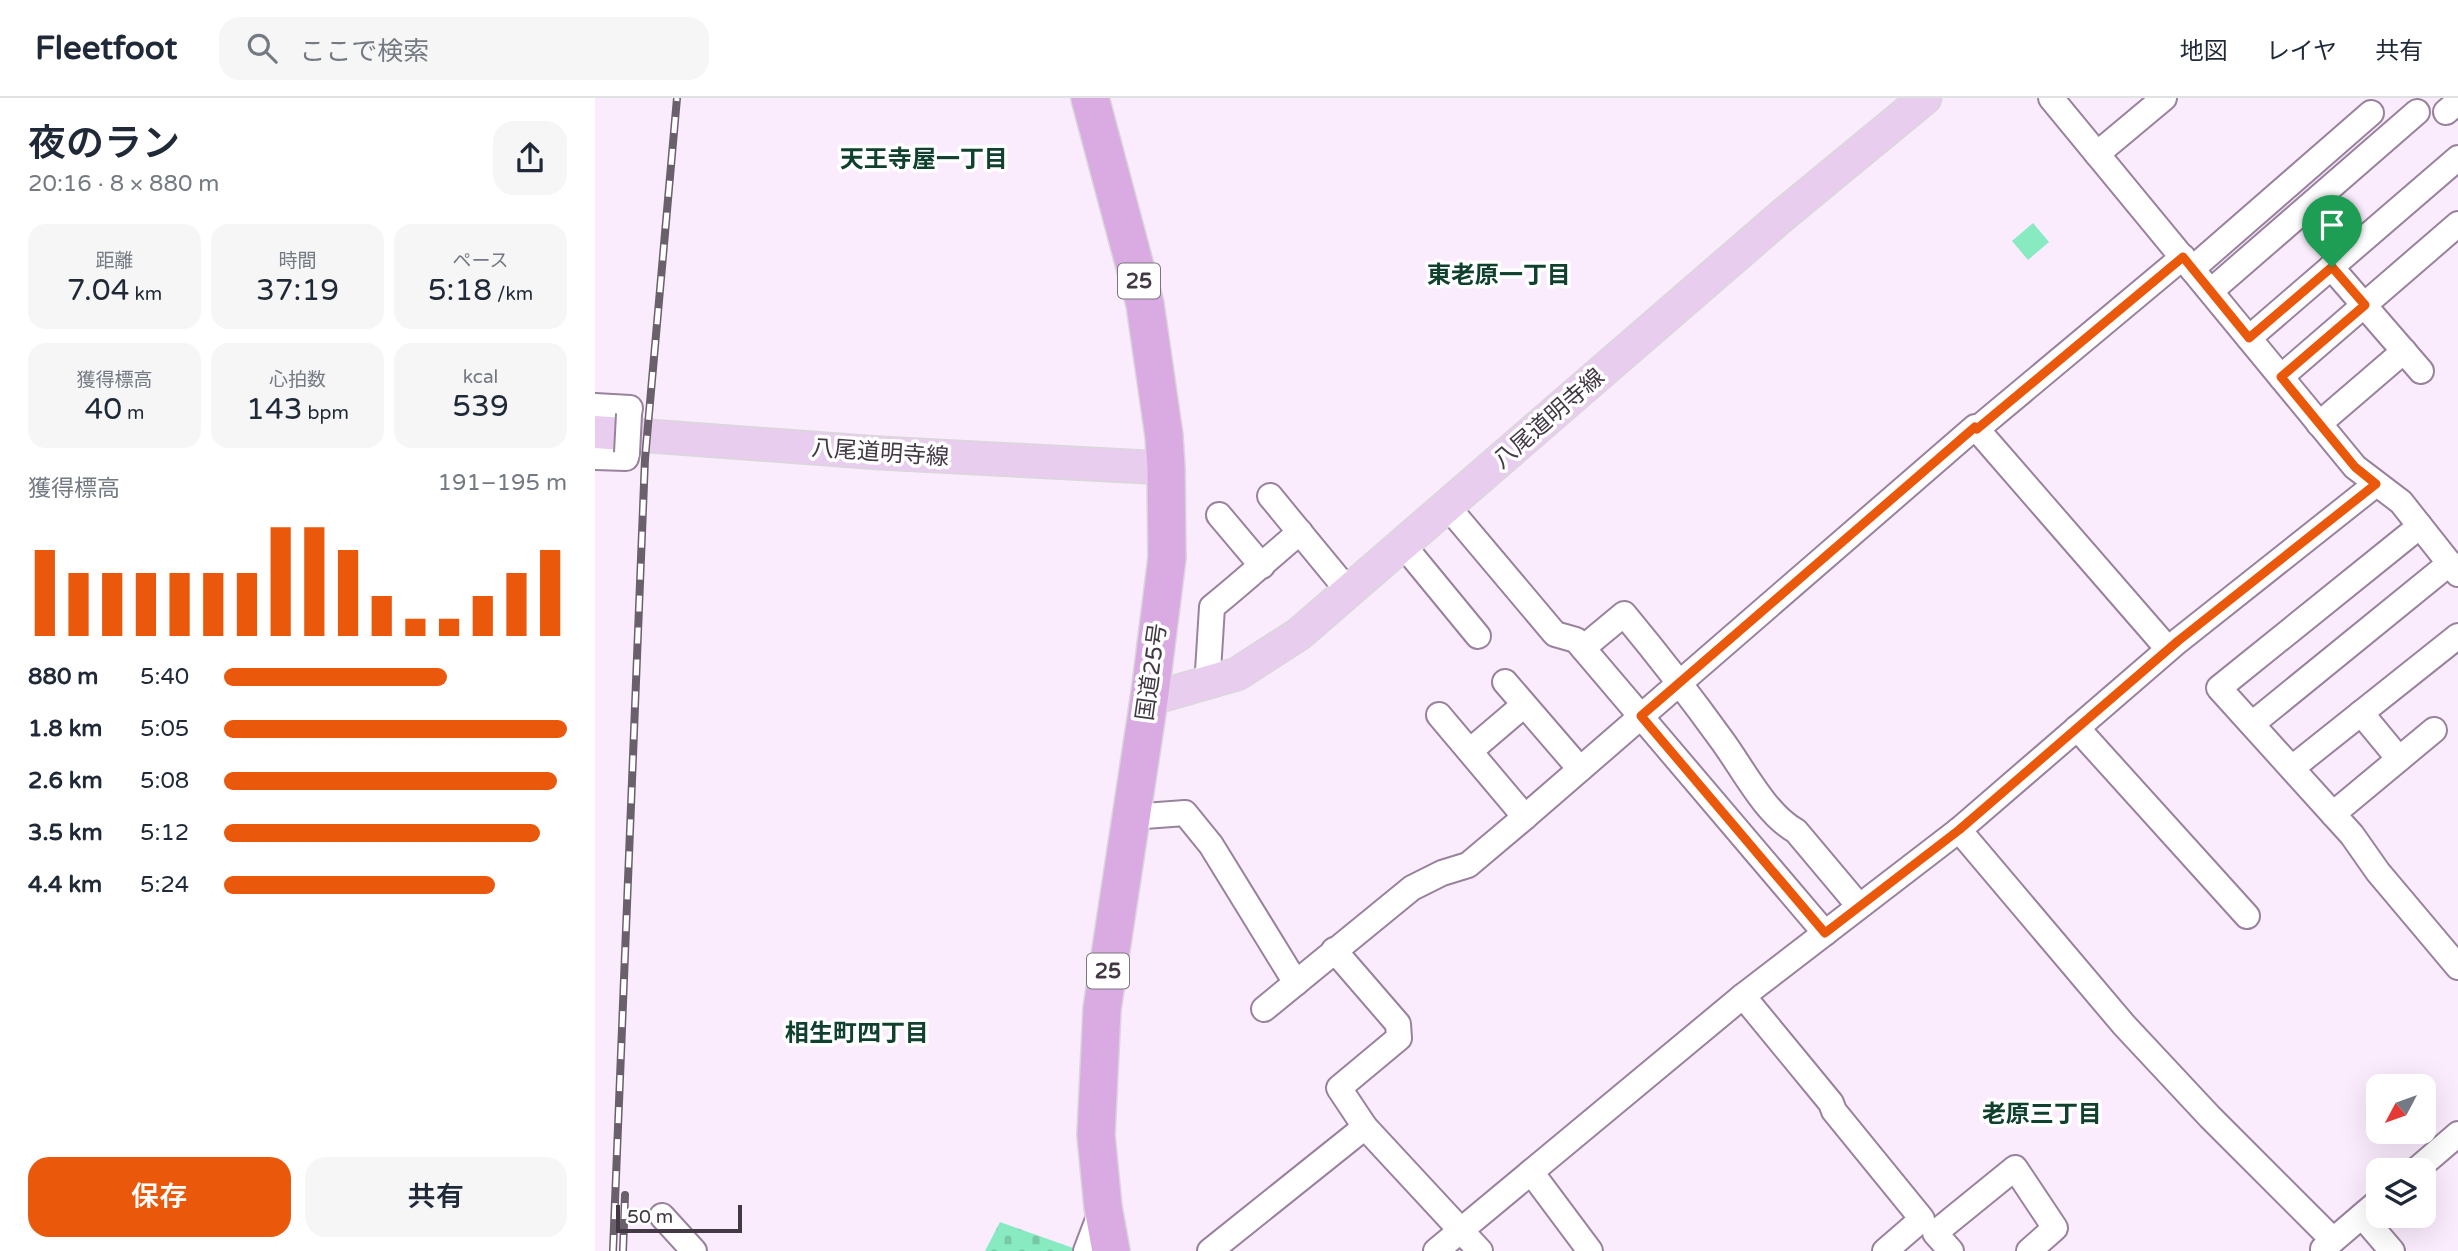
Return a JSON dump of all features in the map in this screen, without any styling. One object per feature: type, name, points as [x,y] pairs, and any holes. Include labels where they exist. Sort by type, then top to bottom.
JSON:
[{"type":"highway","name":"国道25号","points":[[1090,98],[1145,304],[1166,468],[1167,558],[1150,693],[1103,1009],[1096,1135],[1103,1207],[1111,1251]]},
{"type":"main road","name":"八尾道明寺線","points":[[1150,693],[1164,695],[1237,674],[1299,634],[1783,215],[1925,98]]},
{"type":"main road","name":"八尾道明寺線","points":[[595,432],[902,455],[1166,468]]},
{"type":"street","points":[[2051,98],[2355,467],[2401,502],[2454,568],[2252,724]]},
{"type":"street","points":[[2097,154],[2164,98]]},
{"type":"street","points":[[2210,291],[2417,112]]},
{"type":"street","points":[[1264,1009],[1412,888],[1442,873],[1468,865],[1975,427],[1977,429],[2187,263],[2371,113]]},
{"type":"street","points":[[2249,338],[2458,158]]},
{"type":"street","points":[[2281,377],[2365,305],[2453,237]]},
{"type":"street","points":[[2332,267],[2421,371]]},
{"type":"street","points":[[2319,424],[2404,351]]},
{"type":"street","points":[[595,406],[629,408],[626,458],[595,457]]},
{"type":"street","points":[[1977,429],[2168,649]]},
{"type":"street","points":[[1436,1251],[1743,996],[1959,830],[2168,649],[2376,484]]},
{"type":"street","points":[[1270,496],[1349,592]]},
{"type":"street","points":[[1448,507],[1555,634],[1576,640],[1825,933]]},
{"type":"street","points":[[1219,515],[1262,566]]},
{"type":"street","points":[[2420,526],[2219,688],[2352,835],[2378,872],[2458,967]]},
{"type":"street","points":[[1210,683],[1208,671],[1212,607],[1300,532]]},
{"type":"street","points":[[1403,546],[1478,636]]},
{"type":"street","points":[[1583,648],[1625,614],[1679,682],[1755,788],[1785,825],[1796,831],[1859,906]]},
{"type":"street","points":[[2292,768],[2458,636]]},
{"type":"street","points":[[1505,682],[1580,769]]},
{"type":"street","points":[[1470,751],[1524,705]]},
{"type":"street","points":[[2361,713],[2399,759]]},
{"type":"street","points":[[1439,715],[1525,817]]},
{"type":"street","points":[[2077,728],[2247,916]]},
{"type":"street","points":[[2333,814],[2434,730]]},
{"type":"street","points":[[1131,817],[1185,813],[1211,845],[1296,983]]},
{"type":"street","points":[[1959,830],[2125,1025],[2327,1245],[2366,1212]]},
{"type":"street","points":[[1334,950],[1398,1024],[1399,1038],[1339,1088],[1365,1128],[1480,1251]]},
{"type":"street","points":[[1743,996],[1922,1219],[1885,1251]]},
{"type":"street","points":[[1210,1251],[1365,1128]]},
{"type":"street","points":[[2430,1158],[2458,1134]]},
{"type":"street","points":[[1951,1251],[1935,1233],[2015,1168],[2055,1228],[2029,1251]]},
{"type":"street","points":[[1531,1172],[1590,1251]]},
{"type":"street","points":[[1086,1251],[1103,1207]]},
{"type":"street","points":[[662,1216],[694,1251]]},
{"type":"street","points":[[2380,1228],[2392,1251]]},
{"type":"green space","points":[[2033,223],[2049,242],[2028,260],[2012,241]]},
{"type":"green space","points":[[1000,1222],[1073,1248],[1072,1251],[985,1251]]},
{"type":"railway","points":[[613,1251],[645,459],[677,98]]},
{"type":"railway","points":[[623,1251],[625,1195]]},
{"type":"district","name":"天王寺屋一丁目","points":[[924,159]]},
{"type":"district","name":"東老原一丁目","points":[[1499,275]]},
{"type":"district","name":"相生町四丁目","points":[[857,1033]]},
{"type":"district","name":"老原三丁目","points":[[2042,1114]]},
{"type":"route","points":[[2183,257],[2249,338],[2332,267],[2365,305],[2281,377],[2355,467],[2376,484],[2178,641],[1959,830],[1825,933],[1641,716],[1975,427],[1977,429],[2183,257]]}]
